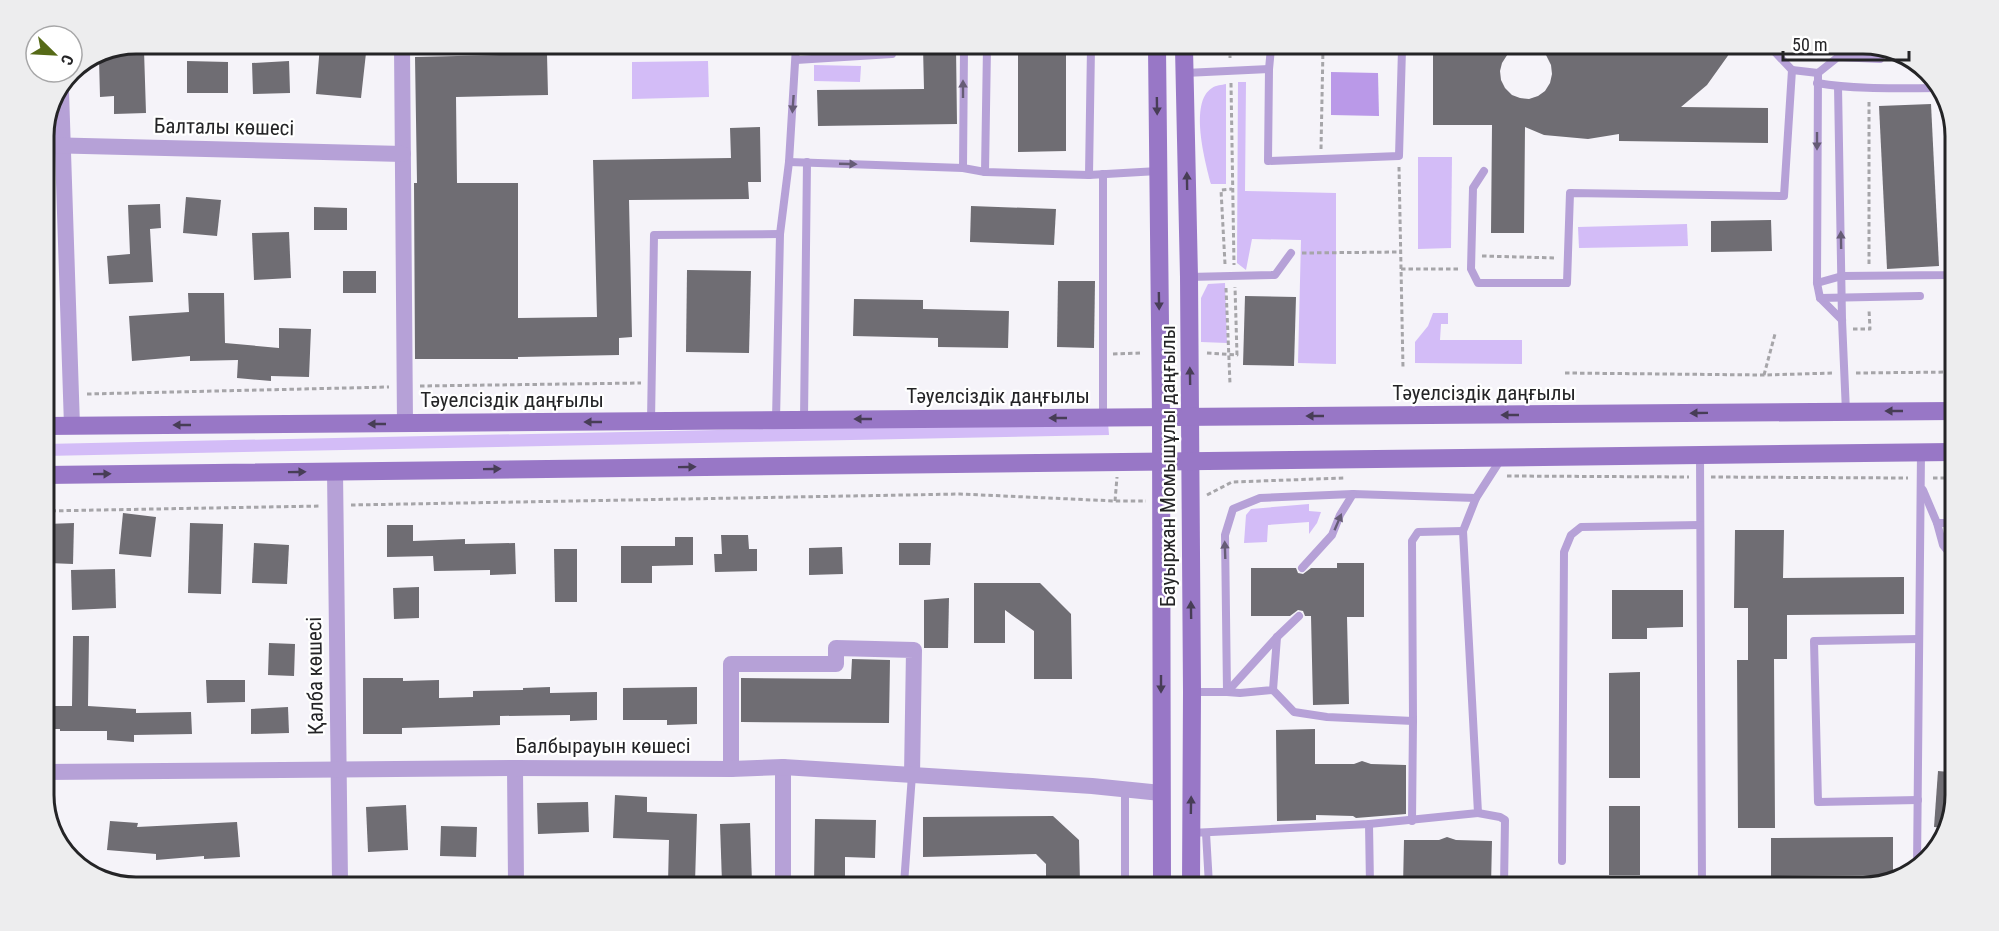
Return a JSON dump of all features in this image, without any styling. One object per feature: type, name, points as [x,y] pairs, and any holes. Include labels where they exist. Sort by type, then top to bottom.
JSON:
[{"type":"main road","name":"Бауыржан Момышұлы даңғылы","points":[[1157,54],[1161,417],[1162,877]]},
{"type":"main road","name":"Бауыржан Момышұлы даңғылы","points":[[1185,54],[1192,692],[1198,833],[1192,877]]},
{"type":"main road","name":"Тәуелсіздік даңғылы","points":[[54,426],[1945,411]]},
{"type":"main road","points":[[54,475],[1945,452]]},
{"type":"street","points":[[402,54],[405,424]]},
{"type":"street","points":[[61,102],[72,426]]},
{"type":"street","name":"Балталы көшесі","points":[[54,146],[403,154]]},
{"type":"street","name":"Қалба көшесі","points":[[335,471],[340,877]]},
{"type":"street","points":[[731,769],[731,664],[836,664],[836,648],[914,650],[912,775]]},
{"type":"street","points":[[783,767],[783,877]]},
{"type":"street","name":"Балбырауын көшесі","points":[[54,772],[783,767],[1092,786],[1161,793]]},
{"type":"street","points":[[515,768],[516,877]]},
{"type":"lane","points":[[776,420],[780,234],[789,162],[796,54]]},
{"type":"lane","points":[[796,60],[892,54]]},
{"type":"lane","points":[[963,168],[964,54]]},
{"type":"lane","points":[[985,172],[987,54]]},
{"type":"lane","points":[[1089,175],[1091,54]]},
{"type":"lane","points":[[1270,54],[1268,161],[1399,156],[1402,54]]},
{"type":"lane","points":[[1777,54],[1792,70],[1818,73]]},
{"type":"lane","points":[[1842,324],[1820,298],[1817,283],[1818,73],[1839,54],[1880,59],[1880,56]]},
{"type":"lane","points":[[1185,74],[1269,69]]},
{"type":"lane","points":[[1484,171],[1473,188],[1471,269],[1478,283],[1567,283],[1570,193],[1784,195],[1792,70]]},
{"type":"lane","points":[[1817,83],[1869,88],[1929,88]]},
{"type":"lane","points":[[1838,86],[1842,324],[1846,412]]},
{"type":"lane","points":[[789,162],[1089,175],[1158,171]]},
{"type":"lane","points":[[804,419],[807,162]]},
{"type":"lane","points":[[1103,174],[1103,418]]},
{"type":"lane","points":[[651,422],[654,235],[780,234]]},
{"type":"lane","points":[[1189,277],[1275,275],[1291,254]]},
{"type":"lane","points":[[1817,283],[1842,276],[1945,275]]},
{"type":"lane","points":[[1820,298],[1920,296]]},
{"type":"lane","points":[[1917,857],[1921,452]]},
{"type":"lane","points":[[1700,455],[1702,877]]},
{"type":"lane","points":[[1478,813],[1463,531],[1476,498],[1502,458]]},
{"type":"lane","points":[[1922,483],[1945,548]]},
{"type":"lane","points":[[1227,692],[1225,535],[1233,509],[1260,498],[1353,494],[1476,498]]},
{"type":"lane","points":[[1302,568],[1332,535],[1340,515],[1353,494]]},
{"type":"lane","points":[[1937,523],[1945,523]]},
{"type":"lane","points":[[1562,861],[1564,552],[1571,535],[1581,527],[1700,525]]},
{"type":"lane","points":[[1412,821],[1412,541],[1418,532],[1463,531]]},
{"type":"lane","points":[[1227,692],[1276,637],[1299,616]]},
{"type":"lane","points":[[1276,637],[1273,690],[1294,712],[1327,717],[1413,721]]},
{"type":"lane","points":[[1918,800],[1818,802],[1814,641],[1919,639]]},
{"type":"lane","points":[[1192,692],[1240,693],[1273,690]]},
{"type":"lane","points":[[905,877],[912,775]]},
{"type":"lane","points":[[1125,790],[1125,877]]},
{"type":"lane","points":[[1207,877],[1198,833],[1412,821],[1478,813],[1500,817],[1504,820],[1504,877]]},
{"type":"lane","points":[[1369,824],[1370,877]]},
{"type":"path","points":[[1204,353],[1237,355],[1230,54]]},
{"type":"path","points":[[1321,159],[1323,54]]},
{"type":"path","points":[[1869,88],[1869,275]]},
{"type":"path","points":[[1399,156],[1403,368]]},
{"type":"path","points":[[1291,254],[1401,252]]},
{"type":"path","points":[[1471,256],[1568,258]]},
{"type":"path","points":[[1401,269],[1471,269]]},
{"type":"path","points":[[1842,324],[1870,329],[1868,296]]},
{"type":"path","points":[[1764,375],[1775,334]]},
{"type":"path","points":[[1113,362],[1112,354],[1145,353]]},
{"type":"path","points":[[1565,373],[1764,375],[1945,372]]},
{"type":"path","points":[[71,394],[652,383]]},
{"type":"path","points":[[1115,501],[1118,472]]},
{"type":"path","points":[[1490,476],[1700,477],[1922,483],[1945,479]]},
{"type":"path","points":[[1206,496],[1232,482],[1349,478]]},
{"type":"path","points":[[54,511],[960,494],[1147,501]]},
{"type":"shaded area","points":[[708,61],[709,97],[632,99],[632,62]]},
{"type":"shaded area","points":[[814,65],[861,66],[860,82],[814,81]]},
{"type":"shaded area","points":[[1331,72],[1378,73],[1379,116],[1331,115]]},
{"type":"shaded area","points":[[1238,82],[1246,82],[1245,191],[1336,193],[1336,364],[1298,363],[1301,240],[1252,239],[1246,270],[1237,263]]},
{"type":"shaded area","points":[[1226,84],[1226,184],[1211,184],[1201,133],[1201,106],[1205,95],[1212,88]]},
{"type":"shaded area","points":[[1418,157],[1452,157],[1451,248],[1418,249]]},
{"type":"shaded area","points":[[1687,224],[1688,246],[1579,248],[1578,227]]},
{"type":"shaded area","points":[[1225,283],[1227,343],[1201,342],[1201,298],[1208,284]]},
{"type":"shaded area","points":[[1433,313],[1448,313],[1448,324],[1441,324],[1440,340],[1522,340],[1522,364],[1415,363],[1415,342],[1428,326]]},
{"type":"shaded area","points":[[1108,422],[1109,435],[54,456],[54,444]]},
{"type":"shaded area","points":[[1309,504],[1309,511],[1321,512],[1309,534],[1309,522],[1268,525],[1267,542],[1244,543],[1246,515],[1251,509]]},
{"type":"building","points":[[144,54],[146,113],[114,114],[114,96],[100,97],[99,63],[110,58]]},
{"type":"building","points":[[319,54],[366,54],[361,98],[316,94]]},
{"type":"building","points":[[547,54],[548,95],[456,97],[457,183],[518,183],[518,318],[597,317],[593,160],[731,158],[730,128],[760,127],[761,182],[748,182],[749,199],[629,200],[632,337],[619,338],[619,355],[518,357],[518,359],[415,359],[414,183],[417,183],[415,57]]},
{"type":"building","points":[[923,54],[956,54],[957,124],[818,126],[817,90],[924,89]]},
{"type":"building","points":[[1018,54],[1066,54],[1066,151],[1018,152]]},
{"type":"building","points":[[1433,54],[1508,54],[1502,63],[1501,80],[1512,95],[1529,99],[1545,91],[1550,83],[1551,65],[1546,54],[1729,54],[1707,85],[1681,107],[1768,108],[1768,143],[1619,141],[1619,134],[1588,139],[1544,135],[1525,127],[1524,233],[1491,233],[1492,125],[1433,125]]},
{"type":"building","points":[[187,61],[228,62],[228,93],[187,93]]},
{"type":"building","points":[[289,61],[290,93],[253,94],[252,63]]},
{"type":"building","points":[[1931,104],[1939,266],[1887,269],[1879,106]]},
{"type":"building","points":[[186,197],[221,200],[217,236],[183,233]]},
{"type":"building","points":[[160,204],[161,228],[150,229],[153,282],[109,284],[107,256],[130,254],[128,205]]},
{"type":"building","points":[[971,206],[1056,209],[1054,245],[970,242]]},
{"type":"building","points":[[314,207],[347,208],[347,230],[314,230]]},
{"type":"building","points":[[1771,220],[1772,251],[1711,252],[1711,221]]},
{"type":"building","points":[[289,232],[291,278],[254,280],[252,233]]},
{"type":"building","points":[[687,270],[751,271],[749,353],[686,352]]},
{"type":"building","points":[[343,271],[376,271],[376,293],[343,293]]},
{"type":"building","points":[[1058,281],[1095,281],[1094,348],[1057,347]]},
{"type":"building","points":[[188,293],[224,293],[225,343],[279,348],[279,328],[311,329],[309,377],[271,376],[271,381],[237,378],[238,360],[190,361],[190,356],[132,361],[129,316],[189,312]]},
{"type":"building","points":[[1245,296],[1296,297],[1294,366],[1243,365]]},
{"type":"building","points":[[854,299],[923,300],[923,309],[1009,311],[1008,348],[938,347],[938,338],[853,336]]},
{"type":"building","points":[[123,513],[156,517],[151,557],[119,554]]},
{"type":"building","points":[[74,523],[73,564],[54,563],[54,524]]},
{"type":"building","points":[[190,523],[223,524],[221,594],[188,593]]},
{"type":"building","points":[[387,525],[413,525],[413,541],[465,539],[465,544],[515,543],[516,574],[490,575],[490,570],[434,571],[433,556],[387,557]]},
{"type":"building","points":[[1735,530],[1784,530],[1783,578],[1904,577],[1904,614],[1787,615],[1787,659],[1774,659],[1775,828],[1738,828],[1737,660],[1748,660],[1748,608],[1734,608]]},
{"type":"building","points":[[721,535],[748,535],[749,549],[757,549],[757,571],[715,572],[714,554],[722,554]]},
{"type":"building","points":[[675,537],[693,537],[693,565],[652,566],[652,583],[621,583],[621,546],[675,546]]},
{"type":"building","points":[[254,543],[289,545],[287,584],[252,583]]},
{"type":"building","points":[[899,543],[931,543],[930,565],[899,565]]},
{"type":"building","points":[[842,547],[843,574],[809,575],[809,548]]},
{"type":"building","points":[[554,549],[577,549],[577,602],[555,602]]},
{"type":"building","points":[[1337,563],[1364,563],[1364,617],[1347,617],[1349,704],[1313,705],[1311,616],[1305,616],[1303,611],[1298,610],[1290,616],[1251,616],[1251,568],[1296,568],[1298,573],[1303,574],[1311,568],[1337,568]]},
{"type":"building","points":[[115,569],[116,608],[72,610],[71,570]]},
{"type":"building","points":[[974,583],[1040,583],[1071,614],[1072,679],[1034,679],[1034,631],[1005,610],[1005,643],[974,643]]},
{"type":"building","points":[[419,587],[419,618],[394,619],[393,588]]},
{"type":"building","points":[[1612,590],[1683,590],[1683,627],[1647,628],[1647,639],[1612,639]]},
{"type":"building","points":[[949,598],[948,648],[924,648],[924,600]]},
{"type":"building","points":[[73,636],[89,636],[88,706],[136,709],[136,713],[191,712],[192,734],[134,735],[134,742],[107,740],[107,731],[54,729],[54,706],[72,706]]},
{"type":"building","points":[[269,643],[295,644],[294,676],[268,675]]},
{"type":"building","points":[[852,659],[890,660],[889,723],[741,722],[741,678],[851,679]]},
{"type":"building","points":[[1640,672],[1640,778],[1609,778],[1609,673]]},
{"type":"building","points":[[363,678],[403,678],[403,681],[439,680],[439,698],[473,697],[473,691],[523,690],[523,688],[550,687],[550,693],[597,692],[597,720],[570,721],[570,715],[500,716],[500,725],[402,728],[402,734],[363,734]]},
{"type":"building","points":[[206,680],[245,680],[245,702],[207,703]]},
{"type":"building","points":[[697,687],[697,724],[667,725],[667,720],[623,720],[623,688]]},
{"type":"building","points":[[288,707],[289,733],[251,734],[251,709]]},
{"type":"building","points":[[1315,729],[1315,764],[1354,764],[1362,761],[1371,764],[1406,765],[1406,814],[1356,818],[1316,815],[1316,820],[1277,821],[1276,730]]},
{"type":"building","points":[[1938,771],[1945,772],[1943,811],[1938,827],[1934,827]]},
{"type":"building","points":[[615,795],[647,797],[647,812],[697,814],[695,877],[668,877],[669,840],[613,838]]},
{"type":"building","points":[[588,802],[589,832],[538,834],[537,803]]},
{"type":"building","points":[[406,805],[408,850],[368,852],[366,807]]},
{"type":"building","points":[[1609,806],[1640,806],[1640,875],[1609,875]]},
{"type":"building","points":[[1053,816],[1079,840],[1080,877],[1046,877],[1046,864],[1036,854],[923,857],[923,817]]},
{"type":"building","points":[[815,819],[876,820],[875,858],[845,857],[845,877],[814,877]]},
{"type":"building","points":[[110,821],[138,823],[137,827],[237,822],[240,857],[204,859],[204,856],[156,860],[156,854],[107,850]]},
{"type":"building","points":[[750,823],[752,877],[722,877],[720,824]]},
{"type":"building","points":[[441,826],[477,827],[476,857],[440,856]]},
{"type":"building","points":[[1447,837],[1456,840],[1492,841],[1491,877],[1403,877],[1404,840],[1439,840]]},
{"type":"building","points":[[1893,837],[1893,871],[1878,875],[1771,876],[1771,838]]}]
